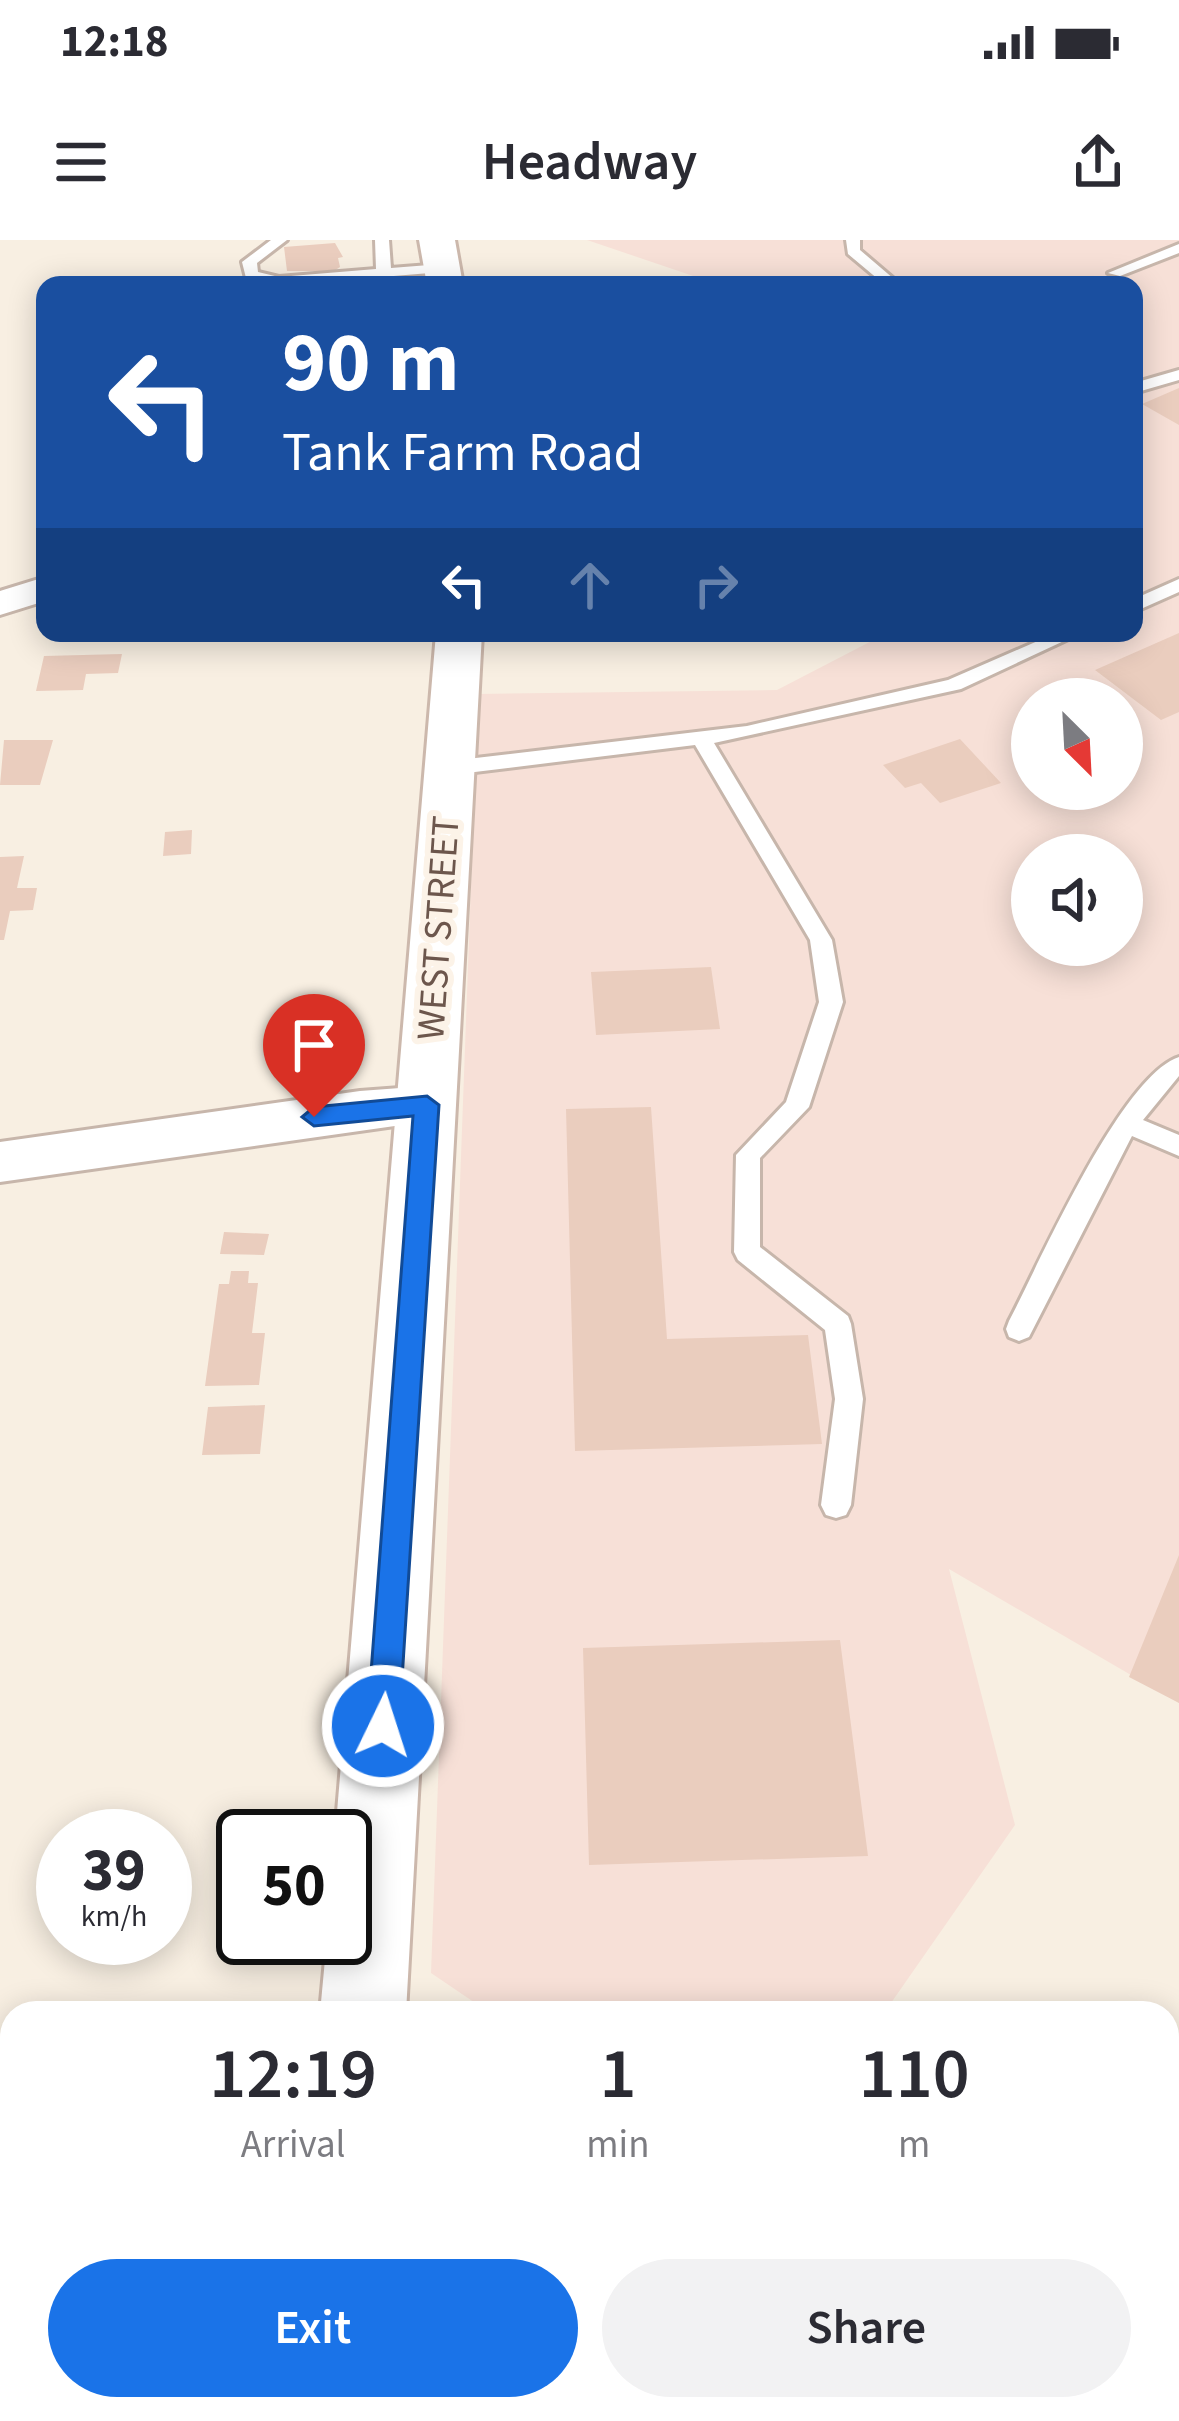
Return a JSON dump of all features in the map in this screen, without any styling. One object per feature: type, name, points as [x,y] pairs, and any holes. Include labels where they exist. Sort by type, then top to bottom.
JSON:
[{"type":"main road","name":"WEST STREET","points":[[365,2001],[458,642]]},
{"type":"street","points":[[0,604],[36,591]]},
{"type":"street","points":[[0,1162],[359,1110],[427,1105]]},
{"type":"lane","points":[[256,276],[251,275],[249,262],[280,240]]},
{"type":"lane","points":[[382,240],[384,271]]},
{"type":"lane","points":[[854,240],[853,251],[883,276]]},
{"type":"lane","points":[[1115,273],[1179,248]]},
{"type":"lane","points":[[325,276],[441,264]]},
{"type":"lane","points":[[1143,385],[1179,375]]},
{"type":"lane","points":[[1143,602],[1179,585]]},
{"type":"lane","points":[[450,768],[747,732],[954,685],[1052,642]]},
{"type":"lane","points":[[701,738],[820,940],[824,961],[831,1002],[796,1107],[748,1156],[747,1252],[838,1324],[849,1399],[836,1505]]},
{"type":"lane","points":[[1018,1330],[1126,1123],[1167,1070],[1179,1066]]},
{"type":"lane","points":[[1126,1123],[1179,1146]]},
{"type":"shaded area","points":[[587,240],[1179,240],[1179,1703],[949,1569],[1015,1825],[892,2001],[472,2001],[431,1973],[478,694],[777,690],[870,642],[1143,642],[1143,276],[693,276]]},
{"type":"building","points":[[335,243],[343,257],[338,258],[340,267],[334,271],[287,271],[284,247]]},
{"type":"building","points":[[1179,388],[1179,425],[1143,405]]},
{"type":"building","points":[[1179,633],[1179,712],[1161,720],[1143,706],[1143,678],[1106,678],[1095,670]]},
{"type":"building","points":[[122,654],[118,673],[86,674],[83,690],[36,691],[44,656]]},
{"type":"building","points":[[960,739],[1001,783],[940,803],[921,783],[905,788],[883,765]]},
{"type":"building","points":[[4,740],[53,740],[40,785],[0,785]]},
{"type":"building","points":[[192,830],[191,854],[163,856],[165,832]]},
{"type":"building","points":[[24,856],[17,888],[37,888],[33,910],[10,911],[4,940],[0,940],[0,857]]},
{"type":"building","points":[[711,967],[720,1029],[596,1035],[591,972]]},
{"type":"building","points":[[651,1107],[667,1339],[808,1335],[822,1444],[575,1451],[566,1109]]},
{"type":"building","points":[[224,1232],[269,1234],[264,1255],[220,1254]]},
{"type":"building","points":[[231,1271],[249,1271],[248,1283],[258,1283],[252,1333],[265,1333],[259,1385],[205,1386],[219,1284],[229,1284]]},
{"type":"building","points":[[265,1405],[260,1454],[202,1455],[208,1407]]},
{"type":"building","points":[[1179,1555],[1179,1703],[1129,1677]]},
{"type":"building","points":[[840,1640],[868,1856],[589,1865],[583,1648]]},
{"type":"route","points":[[314,1117],[427,1105],[383,1726]]}]
